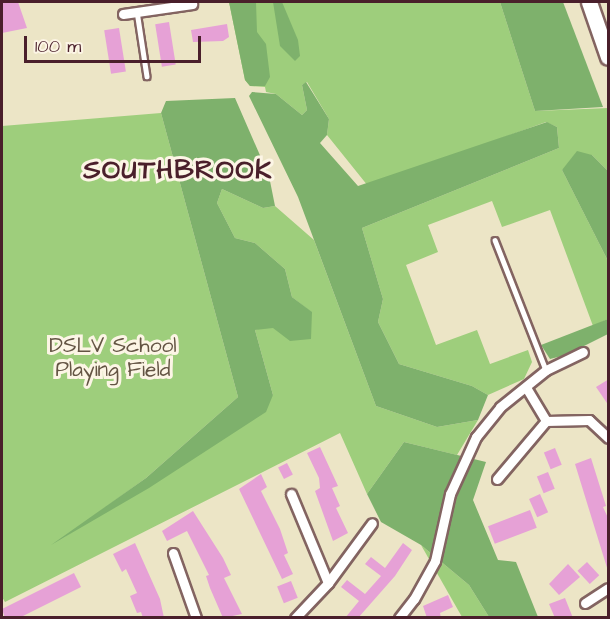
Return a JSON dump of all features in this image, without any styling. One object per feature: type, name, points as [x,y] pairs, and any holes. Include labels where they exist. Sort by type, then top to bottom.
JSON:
[{"type":"main road","points":[[589,2],[609,57]]},
{"type":"street","points":[[123,14],[162,4],[192,4]]},
{"type":"street","points":[[399,618],[414,599],[435,561],[450,494],[476,437],[500,406],[527,389],[546,370],[583,351]]},
{"type":"street","points":[[527,389],[546,421]]},
{"type":"street","points":[[497,479],[546,421],[589,420],[609,438]]},
{"type":"street","points":[[291,494],[328,583]]},
{"type":"street","points":[[295,618],[328,583],[372,523]]},
{"type":"street","points":[[172,553],[196,618]]},
{"type":"street","points":[[585,603],[609,588]]},
{"type":"lane","points":[[137,11],[147,76]]},
{"type":"lane","points":[[495,240],[546,370]]},
{"type":"green space","points":[[229,2],[500,2],[535,111],[608,108],[608,171],[592,155],[562,170],[608,261],[608,319],[593,326],[550,210],[502,227],[492,201],[428,225],[438,252],[406,265],[436,345],[477,330],[490,364],[528,350],[532,362],[524,379],[488,395],[472,386],[399,364],[378,322],[383,299],[362,228],[559,148],[557,127],[546,122],[368,186],[327,135],[329,119],[307,82],[302,85],[307,110],[302,115],[276,94],[266,92],[265,87],[250,86],[245,80]]},
{"type":"green space","points":[[229,2],[256,2],[257,32],[266,44],[270,77],[265,86],[250,86],[245,80]]},
{"type":"green space","points":[[273,2],[282,2],[298,40],[300,56],[295,61],[280,46]]},
{"type":"green space","points":[[500,2],[563,2],[603,107],[535,111]]},
{"type":"green space","points":[[306,82],[329,119],[327,135],[320,143],[358,186],[547,122],[557,127],[559,148],[362,228],[383,299],[378,322],[399,364],[472,386],[488,395],[478,420],[437,427],[376,406],[298,197],[249,96],[252,92],[276,94],[302,115],[307,110],[302,85]]},
{"type":"green space","points":[[235,98],[269,176],[275,206],[263,208],[222,189],[217,203],[235,238],[255,243],[285,269],[292,297],[312,312],[311,339],[290,341],[273,328],[255,330],[273,395],[266,412],[149,488],[51,545],[146,478],[238,397],[161,113],[166,101]]},
{"type":"green space","name":"DSLV School Playing Field","points":[[161,113],[238,397],[146,478],[60,540],[273,395],[255,330],[311,312],[292,297],[285,269],[255,243],[235,238],[217,203],[222,189],[263,208],[275,206],[314,240],[376,406],[437,427],[478,420],[457,455],[404,442],[367,494],[340,433],[5,602],[2,597],[2,126]]},
{"type":"green space","points":[[577,151],[592,155],[608,171],[608,261],[562,170]]},
{"type":"green space","points":[[608,319],[608,334],[566,355],[550,359],[541,345]]},
{"type":"green space","points":[[404,442],[486,462],[473,500],[498,560],[516,562],[538,617],[489,617],[469,585],[421,545],[381,522],[367,494]]},
{"type":"green space","points":[[421,545],[469,585],[489,617],[462,617]]},
{"type":"building","points":[[2,2],[18,2],[27,28],[2,33]]},
{"type":"building","points":[[169,22],[176,64],[162,67],[155,24]]},
{"type":"building","points":[[227,24],[229,37],[223,41],[193,42],[191,30]]},
{"type":"building","points":[[119,28],[126,71],[111,74],[104,30]]},
{"type":"building","points":[[609,379],[609,406],[596,387]]},
{"type":"building","points":[[320,447],[338,486],[332,488],[340,506],[336,508],[348,533],[333,541],[315,491],[320,488],[319,478],[307,453]]},
{"type":"building","points":[[555,448],[562,465],[551,469],[544,452]]},
{"type":"building","points":[[591,458],[606,506],[603,507],[609,520],[608,571],[575,464]]},
{"type":"building","points":[[287,463],[293,475],[284,479],[278,468]]},
{"type":"building","points":[[548,472],[555,489],[544,493],[537,476]]},
{"type":"building","points":[[261,474],[267,487],[261,491],[280,529],[288,553],[284,555],[293,574],[282,579],[239,489]]},
{"type":"building","points":[[540,494],[548,512],[537,517],[529,499]]},
{"type":"building","points":[[530,510],[537,528],[495,544],[488,526]]},
{"type":"building","points":[[193,511],[223,558],[231,575],[224,578],[242,614],[223,618],[206,576],[209,575],[187,531],[167,541],[162,531]]},
{"type":"building","points":[[135,543],[160,599],[164,618],[143,618],[141,612],[137,613],[130,596],[137,593],[126,569],[122,572],[113,554]]},
{"type":"building","points":[[403,543],[412,550],[395,576],[358,618],[345,618],[359,601],[341,587],[347,580],[365,594],[381,576],[365,564],[371,557],[385,568]]},
{"type":"building","points":[[587,562],[599,575],[590,584],[577,571]]},
{"type":"building","points":[[568,564],[580,577],[559,595],[549,584]]},
{"type":"building","points":[[74,573],[81,587],[19,618],[5,618],[2,609]]},
{"type":"building","points":[[291,581],[298,598],[284,603],[277,587]]},
{"type":"building","points":[[448,595],[453,607],[440,613],[441,618],[427,618],[423,606]]},
{"type":"building","points":[[565,598],[573,618],[555,618],[549,604]]},
{"type":"district","name":"SOUTHBROOK","points":[[178,171]]}]
